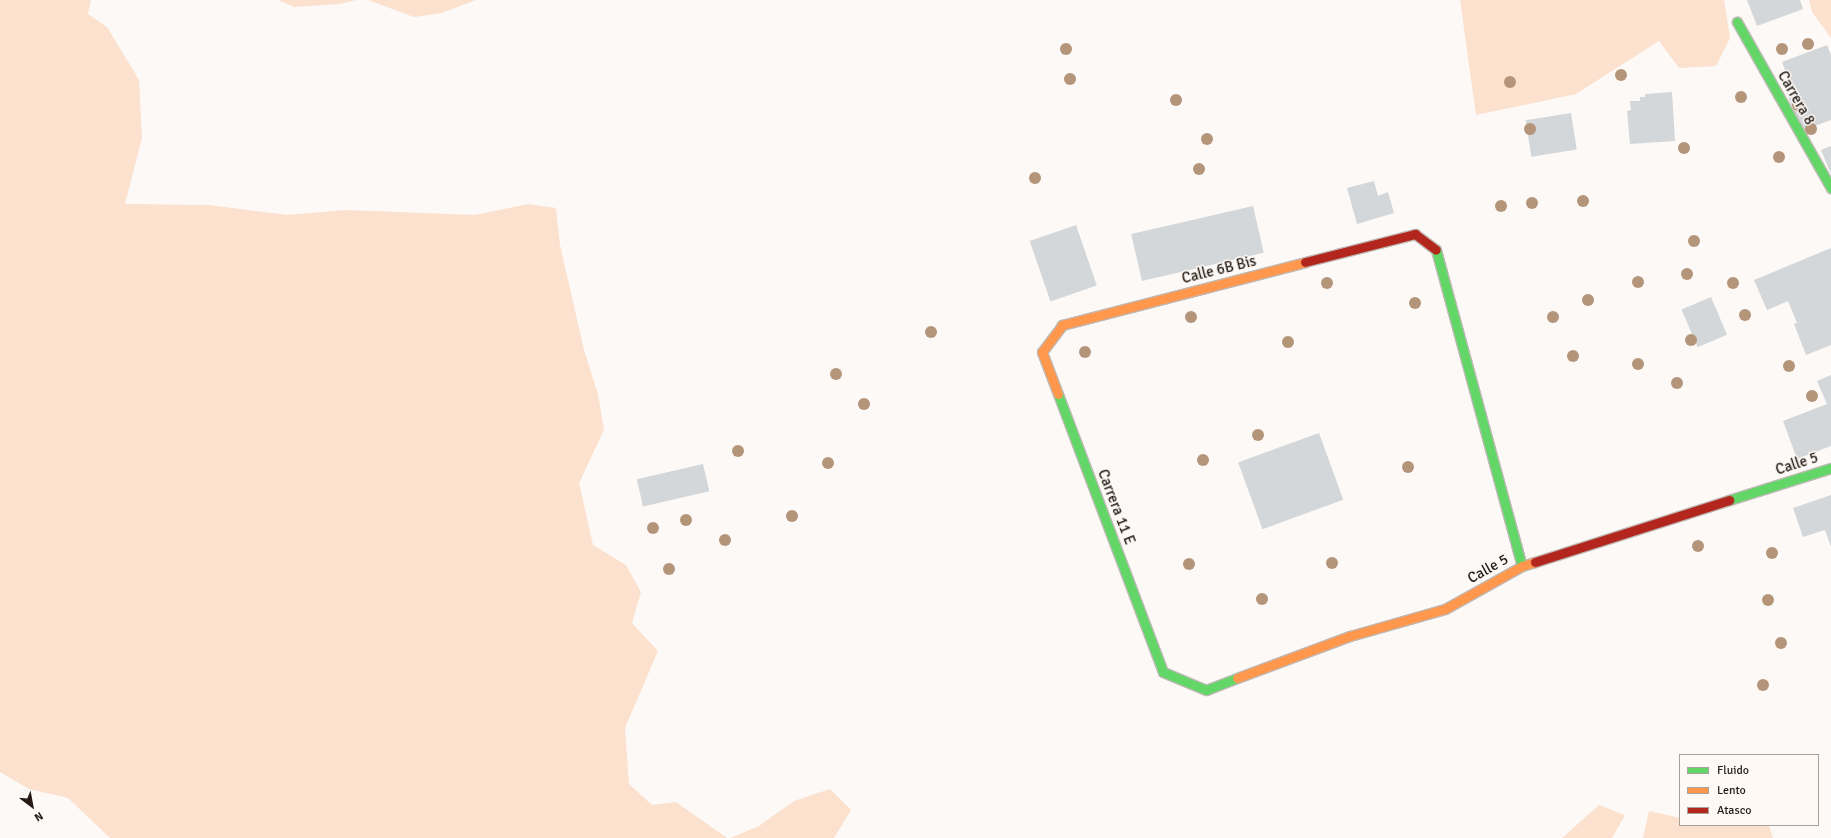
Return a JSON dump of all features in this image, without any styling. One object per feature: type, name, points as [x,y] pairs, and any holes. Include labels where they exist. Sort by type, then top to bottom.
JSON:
[{"type":"street","name":"Carrera 8","points":[[1737,22],[1831,188]]},
{"type":"street","name":"Calle 6B Bis","points":[[1042,352],[1062,325],[1415,234],[1437,251],[1522,566]]},
{"type":"street","name":"Carrera 11 E","points":[[1042,352],[1163,672]]},
{"type":"street","name":"Calle 5","points":[[1163,672],[1206,690],[1350,636],[1445,609],[1522,566],[1831,468]]},
{"type":"shaded area","points":[[0,0],[91,0],[88,14],[107,27],[139,80],[142,138],[125,204],[208,205],[287,215],[345,210],[475,215],[528,204],[556,208],[560,245],[584,350],[598,394],[604,430],[579,483],[593,545],[626,565],[641,592],[632,623],[658,651],[625,728],[629,784],[652,805],[676,802],[727,838],[110,838],[68,798],[29,789],[0,772]]},
{"type":"shaded area","points":[[278,0],[356,0],[339,4],[295,7]]},
{"type":"shaded area","points":[[368,0],[476,0],[442,13],[414,17]]},
{"type":"shaded area","points":[[1460,0],[1724,0],[1730,38],[1716,66],[1679,68],[1659,41],[1576,94],[1476,115]]},
{"type":"shaded area","points":[[1809,0],[1831,0],[1831,38],[1812,12]]},
{"type":"shaded area","points":[[830,789],[851,810],[834,838],[730,838],[759,826],[794,801]]},
{"type":"shaded area","points":[[1599,805],[1625,815],[1612,838],[1562,838]]},
{"type":"shaded area","points":[[1649,811],[1679,818],[1679,826],[1769,826],[1773,838],[1643,838]]},
{"type":"building","points":[[1747,0],[1800,0],[1803,9],[1757,26]]},
{"type":"building","points":[[1827,45],[1831,55],[1831,120],[1801,131],[1787,94],[1793,92],[1782,62]]},
{"type":"building","points":[[1672,92],[1675,141],[1630,144],[1627,111],[1631,110],[1630,101],[1640,101],[1640,97],[1645,97],[1645,94]]},
{"type":"building","points":[[1571,113],[1577,150],[1531,157],[1526,120]]},
{"type":"building","points":[[1831,146],[1831,174],[1821,150]]},
{"type":"building","points":[[1374,181],[1378,196],[1388,192],[1394,213],[1357,224],[1347,188]]},
{"type":"building","points":[[1253,206],[1264,253],[1142,281],[1131,234]]},
{"type":"building","points":[[1076,225],[1097,286],[1051,301],[1030,241]]},
{"type":"building","points":[[1831,248],[1831,345],[1806,355],[1794,324],[1797,323],[1788,301],[1767,310],[1754,280]]},
{"type":"building","points":[[1711,297],[1727,335],[1698,347],[1682,310]]},
{"type":"building","points":[[1831,375],[1831,446],[1797,459],[1783,421],[1827,404],[1817,381]]},
{"type":"building","points":[[1319,433],[1343,500],[1262,529],[1238,462]]},
{"type":"building","points":[[703,464],[709,491],[643,507],[637,479]]},
{"type":"building","points":[[1831,495],[1831,547],[1825,530],[1803,537],[1793,508]]},
{"type":"traffic: fast","points":[[1737,22],[1831,188]]},
{"type":"traffic: fast","points":[[1436,250],[1522,566]]},
{"type":"traffic: fast","points":[[1058,394],[1163,672],[1206,690],[1237,678]]},
{"type":"traffic: fast","points":[[1729,500],[1831,468]]},
{"type":"traffic: slow","points":[[1058,394],[1042,352],[1062,325],[1305,262]]},
{"type":"traffic: slow","points":[[1237,678],[1350,636],[1445,609],[1522,566],[1535,562]]},
{"type":"traffic: jam","points":[[1305,262],[1415,234],[1436,250]]},
{"type":"traffic: jam","points":[[1535,562],[1729,500]]}]
